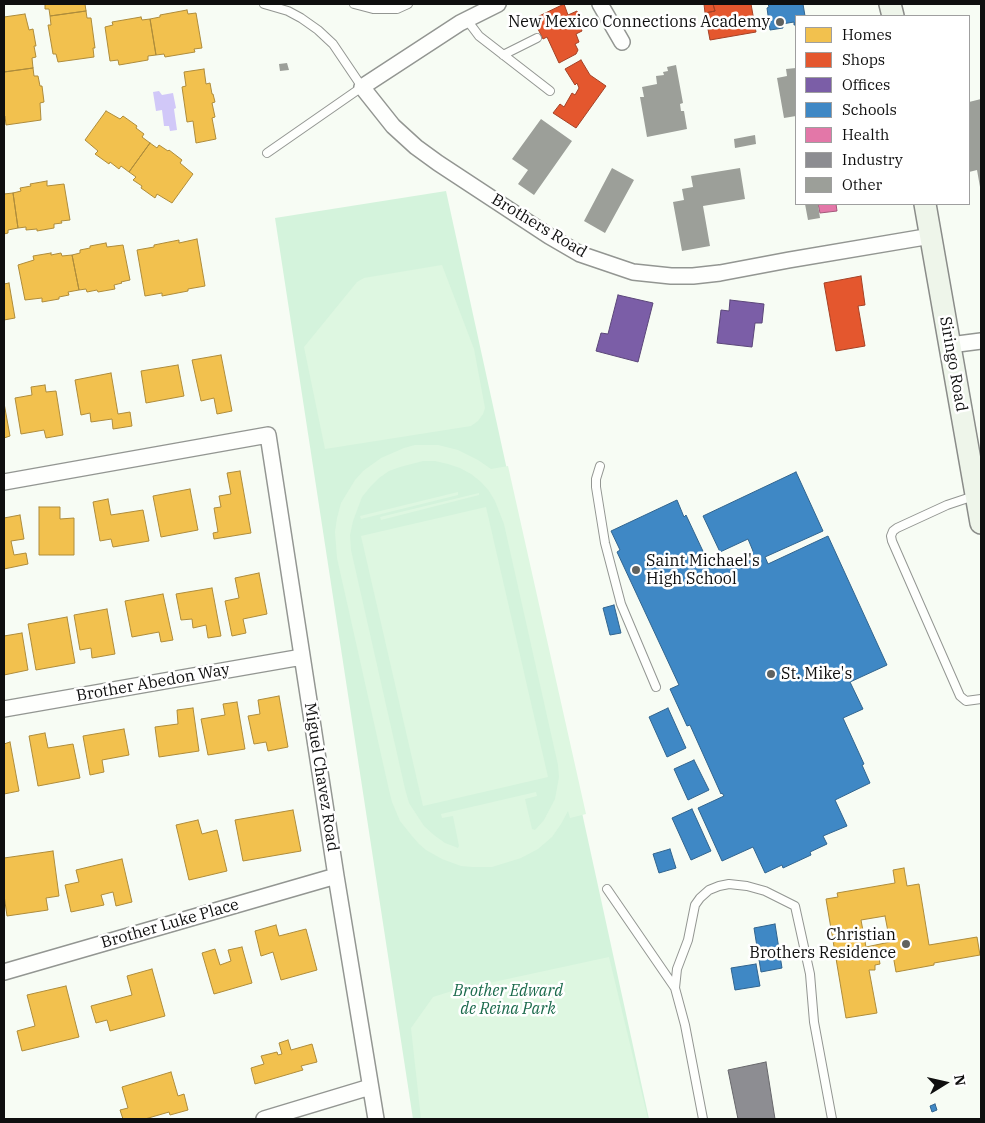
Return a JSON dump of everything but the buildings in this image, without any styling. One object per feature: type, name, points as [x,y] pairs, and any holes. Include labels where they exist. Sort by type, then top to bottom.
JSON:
[{"type":"street","points":[[362,87],[467,20],[498,4]]},
{"type":"street","points":[[600,4],[622,42]]},
{"type":"street","name":"Brothers Road","points":[[362,87],[393,126],[438,164],[580,254],[633,272],[671,276],[720,273],[931,236]]},
{"type":"street","name":"Siringo Road","points":[[925,205],[981,524]]},
{"type":"street","points":[[950,344],[981,341]]},
{"type":"street","name":"Miguel Chavez Road","points":[[4,482],[268,435],[336,876],[376,1119]]},
{"type":"street","name":"Brother Abedon Way","points":[[4,709],[302,657]]},
{"type":"street","name":"Brother Luke Place","points":[[4,972],[336,876]]},
{"type":"street","points":[[264,1119],[370,1087]]},
{"type":"lane","points":[[264,4],[288,11],[318,30],[333,44],[362,87],[267,153]]},
{"type":"lane","points":[[354,4],[373,9],[397,8],[408,4]]},
{"type":"lane","points":[[467,20],[479,36],[550,91]]},
{"type":"lane","points":[[503,55],[537,38]]},
{"type":"lane","points":[[600,466],[596,487],[605,544],[621,604],[656,687]]},
{"type":"lane","points":[[976,496],[947,505],[918,518],[897,528],[891,536],[960,696],[966,701],[981,699]]},
{"type":"lane","points":[[675,988],[677,969],[688,940],[695,905],[709,890],[729,884],[747,886],[765,891],[795,906],[810,974],[814,1022],[832,1119]]},
{"type":"lane","points":[[607,889],[675,988],[685,1025],[703,1119]]},
{"type":"green space","name":"Brother Edward de Reina Park","points":[[446,191],[649,1119],[413,1119],[275,218]]},
{"type":"green space","points":[[442,265],[474,349],[485,408],[483,414],[471,426],[325,449],[304,347],[357,282],[364,278]]},
{"type":"green space","points":[[415,445],[438,445],[458,450],[491,469],[508,466],[586,814],[570,818],[568,811],[552,837],[538,849],[521,858],[492,867],[461,866],[442,859],[419,844],[400,821],[389,790],[337,558],[335,532],[337,518],[341,503],[355,480],[363,471],[381,458]],"holes":[[[423,461],[435,461],[460,468],[471,474],[481,482],[495,501],[504,524],[558,765],[559,777],[555,799],[544,820],[535,830],[532,829],[525,799],[537,796],[536,792],[441,814],[442,818],[453,816],[458,848],[445,843],[424,826],[409,803],[351,550],[350,535],[362,497],[379,478],[389,471],[400,467]]]},
{"type":"green space","points":[[458,492],[458,495],[361,519],[360,516]]},
{"type":"green space","points":[[479,493],[479,495],[381,520],[380,517]]},
{"type":"green space","points":[[486,507],[548,777],[423,806],[361,536]]},
{"type":"green space","points":[[609,957],[648,1119],[421,1119],[411,1028],[433,997],[452,991]]},
{"type":"shaded area","points":[[159,91],[162,95],[173,93],[177,130],[170,131],[169,126],[164,126],[162,110],[156,111],[153,92]]},
{"type":"place","name":"New Mexico Connections Academy","points":[[780,22]]},
{"type":"place","name":"Saint Michael's High School","points":[[636,570]]},
{"type":"place","name":"St. Mike's","points":[[771,674]]},
{"type":"place","name":"Christian Brothers Residence","points":[[906,944]]}]
